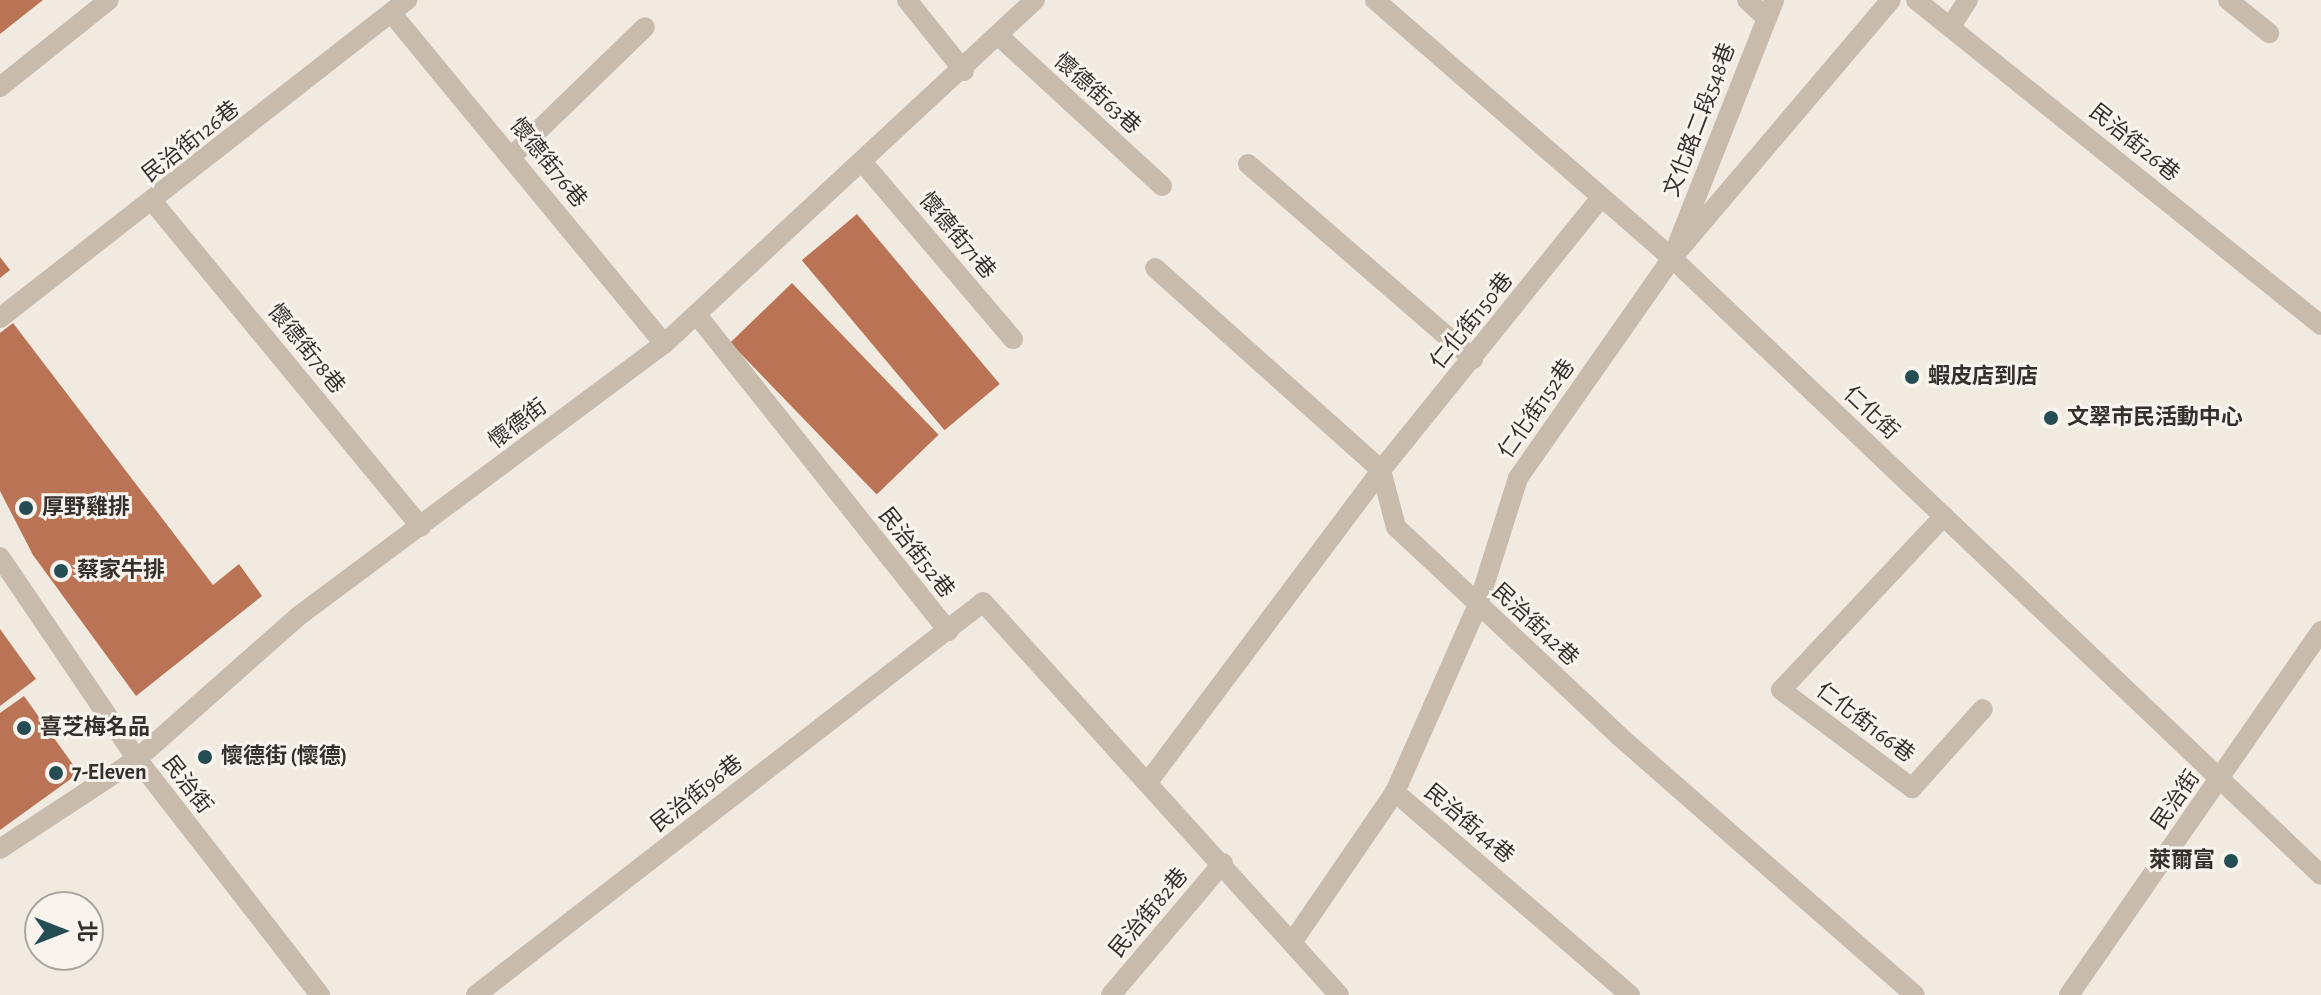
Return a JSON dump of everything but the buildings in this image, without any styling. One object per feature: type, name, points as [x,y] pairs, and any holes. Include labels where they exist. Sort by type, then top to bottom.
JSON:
[{"type":"street","points":[[0,87],[109,0]]},
{"type":"street","points":[[907,0],[964,71]]},
{"type":"street","name":"懷德街","points":[[0,849],[137,759],[300,615],[664,344],[864,164],[1000,37],[1035,0]]},
{"type":"street","name":"仁化街","points":[[1375,0],[1599,200],[1672,258],[2321,875]]},
{"type":"street","points":[[1747,0],[1770,9]]},
{"type":"street","points":[[1672,258],[1891,0]]},
{"type":"street","name":"民治街26巷","points":[[1916,0],[2321,325]]},
{"type":"street","points":[[1951,26],[1968,0]]},
{"type":"street","points":[[2228,0],[2269,33]]},
{"type":"street","name":"懷德街76巷","points":[[400,7],[512,156],[664,344]]},
{"type":"street","name":"民治街126巷","points":[[0,318],[400,7]]},
{"type":"street","name":"文化路二段548巷","points":[[1672,258],[1770,9]]},
{"type":"street","points":[[512,156],[645,27]]},
{"type":"street","name":"懷德街63巷","points":[[1000,37],[1162,186]]},
{"type":"street","name":"懷德街71巷","points":[[864,164],[1013,339]]},
{"type":"street","points":[[1248,164],[1473,359]]},
{"type":"street","name":"仁化街150巷","points":[[1381,470],[1599,200]]},
{"type":"street","name":"懷德街78巷","points":[[153,202],[421,527]]},
{"type":"street","name":"仁化街152巷","points":[[1478,605],[1518,478],[1672,258]]},
{"type":"street","points":[[1148,782],[1381,470],[1155,268]]},
{"type":"street","name":"民治街52巷","points":[[697,315],[948,631],[983,602],[1223,863],[1339,995]]},
{"type":"street","name":"民治街42巷","points":[[1381,470],[1396,527],[1478,605],[1915,995]]},
{"type":"street","name":"仁化街166巷","points":[[1944,516],[1781,690],[1912,788],[1983,709]]},
{"type":"street","name":"民治街","points":[[0,557],[137,759],[320,995]]},
{"type":"street","name":"民治街44巷","points":[[1478,605],[1395,792],[1630,995]]},
{"type":"street","name":"民治街96巷","points":[[476,995],[948,631]]},
{"type":"street","name":"民治街","points":[[2069,995],[2321,631]]},
{"type":"street","points":[[1293,941],[1395,792]]},
{"type":"street","name":"民治街82巷","points":[[1111,995],[1223,863]]},
{"type":"place","name":"蝦皮店到店","points":[[1912,377]]},
{"type":"place","name":"文翠市民活動中心","points":[[2051,418]]},
{"type":"place","name":"厚野雞排","points":[[26,508]]},
{"type":"place","name":"蔡家牛排","points":[[61,571]]},
{"type":"place","name":"喜芝梅名品","points":[[24,728]]},
{"type":"place","name":"懷德街 (懷德)","points":[[205,757]]},
{"type":"place","name":"7-Eleven","points":[[56,773]]},
{"type":"place","name":"萊爾富","points":[[2231,861]]}]
